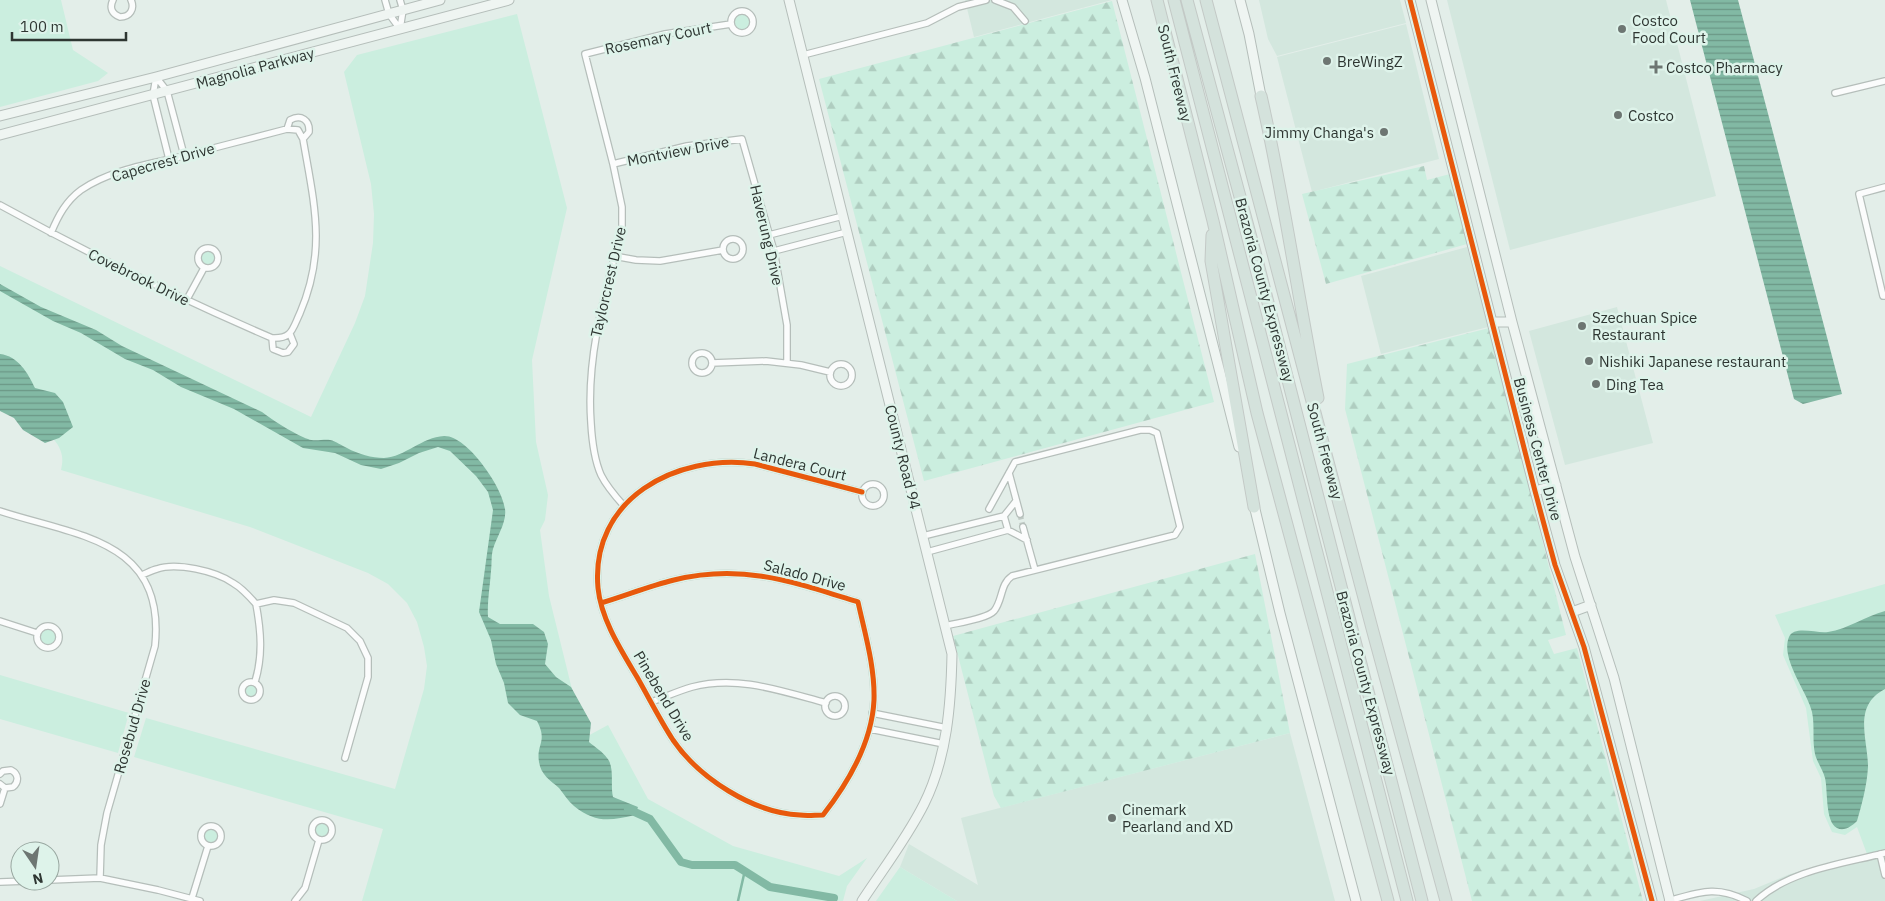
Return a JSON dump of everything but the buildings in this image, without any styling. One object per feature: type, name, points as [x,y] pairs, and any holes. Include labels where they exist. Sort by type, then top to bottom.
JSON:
[{"type":"highway","name":"South Freeway","points":[[1157,0],[1213,221],[1257,413],[1388,901]]},
{"type":"highway","name":"Brazoria County Expressway","points":[[1174,0],[1407,901]]},
{"type":"highway","name":"Brazoria County Expressway","points":[[1187,0],[1264,285],[1422,901]]},
{"type":"highway","name":"South Freeway","points":[[1206,0],[1446,901]]},
{"type":"highway","points":[[1261,96],[1277,170],[1304,328],[1343,520]]},
{"type":"highway","points":[[1213,221],[1211,261],[1254,506]]},
{"type":"highway","points":[[1380,874],[1392,892],[1395,901]]},
{"type":"street","points":[[113,0],[111,8],[120,17],[124,17],[131,12],[131,0]]},
{"type":"street","points":[[385,0],[389,14],[400,30]]},
{"type":"street","points":[[400,0],[403,10],[400,30]]},
{"type":"street","name":"Magnolia Parkway","points":[[0,116],[156,77],[440,0]]},
{"type":"street","name":"Magnolia Parkway","points":[[0,135],[509,0]]},
{"type":"street","name":"County Road 94","points":[[789,0],[952,654],[951,698],[944,744],[924,803],[862,901]]},
{"type":"street","points":[[803,55],[927,23],[958,6],[986,0]]},
{"type":"street","points":[[995,0],[1013,7],[1025,21]]},
{"type":"street","points":[[1122,0],[1147,86],[1280,613],[1356,901]]},
{"type":"street","points":[[1240,0],[1249,34],[1261,96]]},
{"type":"street","name":"Business Center Drive","points":[[1410,0],[1535,491],[1555,565],[1594,683],[1652,901]]},
{"type":"street","name":"Business Center Drive","points":[[1431,0],[1512,322],[1575,557],[1614,678],[1669,901]]},
{"type":"street","name":"Rosemary Court","points":[[585,54],[664,34],[731,24]]},
{"type":"street","name":"Taylorcrest Drive","points":[[585,54],[613,164],[623,215],[622,228],[594,339],[590,389],[592,440],[601,475],[611,491],[624,506]]},
{"type":"street","points":[[156,77],[167,91],[184,156]]},
{"type":"street","points":[[156,77],[153,95],[169,159]]},
{"type":"street","points":[[1835,93],[1885,81]]},
{"type":"street","points":[[272,338],[273,349],[283,353],[288,352],[294,344],[290,334],[308,289],[313,270],[316,242],[315,210],[303,139],[309,132],[310,127],[304,118],[300,117],[290,120],[287,129]]},
{"type":"street","name":"Capecrest Drive","points":[[51,233],[63,208],[81,190],[93,183],[133,168],[287,129],[298,130],[303,139]]},
{"type":"street","name":"Montview Drive","points":[[613,164],[687,146],[742,138]]},
{"type":"street","name":"Haverung Drive","points":[[742,138],[774,251],[787,325],[787,363]]},
{"type":"street","points":[[1451,158],[1468,153]]},
{"type":"street","points":[[1884,296],[1859,194],[1885,187]]},
{"type":"street","name":"Covebrook Drive","points":[[0,205],[186,301],[272,338],[283,339],[290,334]]},
{"type":"street","points":[[769,235],[843,216]]},
{"type":"street","points":[[774,251],[847,232]]},
{"type":"street","points":[[614,256],[642,261],[660,261],[723,250]]},
{"type":"street","points":[[186,301],[204,268]]},
{"type":"street","points":[[1492,322],[1512,322]]},
{"type":"street","points":[[712,363],[751,361],[787,363],[830,372]]},
{"type":"street","points":[[844,364],[851,370],[852,378],[846,385],[838,386],[831,381],[830,372],[835,365],[844,364]]},
{"type":"street","points":[[945,626],[989,615],[996,610],[1006,580],[1012,576],[1175,534],[1180,527],[1157,434],[1150,430],[1140,430],[1015,462],[989,509]]},
{"type":"street","name":"Landera Court","points":[[624,506],[641,491],[671,473],[695,465],[721,462],[755,464],[862,492]]},
{"type":"street","points":[[1008,472],[1020,514]]},
{"type":"street","points":[[1535,491],[1556,485]]},
{"type":"street","points":[[923,536],[1004,516],[1016,501]]},
{"type":"street","name":"Pinebend Drive","points":[[624,506],[614,519],[602,547],[598,575],[601,604],[626,658],[673,739],[683,752],[715,782],[765,808],[799,815],[822,815],[847,781],[870,729]]},
{"type":"street","points":[[0,511],[93,538],[128,560],[142,575],[157,568],[183,566],[231,581],[256,604],[261,649],[259,670],[255,682]]},
{"type":"street","points":[[1004,516],[1008,530]]},
{"type":"street","points":[[1023,527],[1035,570]]},
{"type":"street","points":[[927,552],[1008,530],[1027,540]]},
{"type":"street","name":"Salado Drive","points":[[601,604],[674,580],[701,575],[735,573],[765,576],[792,582],[858,602],[872,665],[874,700],[872,713]]},
{"type":"street","name":"Rosebud Drive","points":[[100,878],[101,845],[107,812],[155,646],[156,626],[154,607],[142,575]]},
{"type":"street","points":[[256,604],[274,600],[294,603],[347,628],[360,641],[368,658],[368,677],[345,758]]},
{"type":"street","points":[[1572,612],[1591,605]]},
{"type":"street","points":[[0,621],[37,633]]},
{"type":"street","points":[[652,702],[691,688],[730,683],[765,686],[826,704]]},
{"type":"street","points":[[944,744],[870,729],[872,713],[947,728]]},
{"type":"street","points":[[0,774],[7,770],[14,772],[17,782],[16,785],[9,789],[3,786],[0,804]]},
{"type":"street","points":[[295,901],[305,888],[319,840]]},
{"type":"street","points":[[192,898],[208,846]]},
{"type":"street","points":[[1756,901],[1772,887],[1796,876],[1882,854],[1885,875]]},
{"type":"street","points":[[60,880],[100,878],[200,901]]},
{"type":"street","points":[[1669,901],[1712,890],[1732,892],[1747,901]]},
{"type":"shaded area","points":[[965,0],[1112,0],[974,37]]},
{"type":"shaded area","points":[[1259,0],[1400,0],[1406,23],[1277,56],[1268,39]]},
{"type":"shaded area","points":[[1447,0],[1666,0],[1716,196],[1510,250]]},
{"type":"shaded area","points":[[1690,0],[1738,0],[1842,394],[1803,404],[1794,399]]},
{"type":"shaded area","points":[[1406,24],[1439,159],[1312,192],[1277,57]]},
{"type":"shaded area","points":[[1467,247],[1488,327],[1381,354],[1361,276]]},
{"type":"shaded area","points":[[0,284],[41,307],[96,330],[122,346],[262,412],[291,431],[310,440],[332,441],[360,454],[384,458],[392,457],[436,437],[453,438],[463,444],[473,453],[491,476],[503,500],[505,509],[503,524],[492,552],[488,617],[500,624],[533,624],[544,632],[548,644],[545,664],[556,677],[571,687],[591,723],[589,742],[603,754],[611,766],[613,797],[638,807],[635,815],[618,819],[603,819],[582,812],[546,777],[542,770],[539,762],[542,738],[540,728],[537,721],[520,715],[508,703],[491,640],[479,612],[493,510],[488,492],[476,476],[450,451],[438,447],[381,469],[361,465],[335,453],[303,448],[234,409],[181,387],[153,370],[125,359],[81,333],[53,321],[0,291]]},
{"type":"shaded area","points":[[1617,307],[1653,443],[1565,465],[1529,331]]},
{"type":"shaded area","points":[[0,354],[12,358],[22,366],[35,388],[55,393],[63,402],[73,427],[59,438],[45,443],[23,430],[14,418],[0,411]]},
{"type":"shaded area","points":[[1885,611],[1885,689],[1868,704],[1865,714],[1867,781],[1857,821],[1848,828],[1840,829],[1833,825],[1830,819],[1825,778],[1815,754],[1812,712],[1791,665],[1787,646],[1789,637],[1796,631],[1828,632]]},
{"type":"shaded area","points":[[1290,733],[1335,901],[957,901],[900,867],[909,844],[978,885],[961,818]]},
{"type":"shaded area","points":[[1885,849],[1885,901],[1700,901],[1754,889],[1790,874]]},
{"type":"green space","points":[[0,0],[61,0],[73,50],[108,73],[98,81],[0,107]]},
{"type":"green space","points":[[1112,1],[1214,402],[924,481],[819,79]]},
{"type":"green space","points":[[743,12],[750,15],[753,22],[750,29],[743,32],[736,29],[733,22],[736,15]]},
{"type":"green space","points":[[517,14],[567,208],[532,360],[536,442],[548,495],[545,520],[540,530],[549,596],[584,738],[608,725],[648,799],[733,846],[839,876],[867,858],[847,886],[843,901],[362,901],[383,829],[134,757],[146,718],[395,789],[424,689],[427,666],[417,622],[407,603],[388,584],[368,573],[250,527],[61,470],[62,455],[55,441],[41,428],[0,399],[0,266],[311,417],[355,323],[365,296],[373,243],[374,214],[371,184],[344,72],[357,55]]},
{"type":"green space","points":[[1424,166],[1427,180],[1450,174],[1467,244],[1326,284],[1302,194]]},
{"type":"green space","points":[[206,249],[213,252],[216,259],[213,266],[206,269],[199,266],[196,259],[199,252]]},
{"type":"green space","points":[[1489,328],[1566,635],[1548,640],[1554,654],[1577,648],[1643,901],[1472,901],[1345,409],[1347,364]]},
{"type":"green space","points":[[1255,554],[1290,733],[1001,808],[994,796],[953,636]]},
{"type":"green space","points":[[1885,584],[1885,849],[1867,854],[1857,827],[1845,835],[1832,832],[1824,814],[1821,778],[1813,761],[1806,708],[1783,655],[1785,638],[1775,615]]},
{"type":"green space","points":[[47,627],[54,630],[57,637],[54,644],[47,647],[40,644],[37,637],[40,630]]},
{"type":"green space","points":[[0,675],[129,713],[118,753],[0,719]]},
{"type":"green space","points":[[252,681],[259,684],[262,691],[259,698],[252,701],[245,698],[242,691],[245,684]]},
{"type":"green space","points":[[322,821],[329,824],[332,831],[329,838],[322,841],[315,838],[312,831],[315,824]]},
{"type":"green space","points":[[211,827],[218,830],[221,837],[218,844],[211,847],[204,844],[201,837],[204,830]]},
{"type":"green space","points":[[900,867],[957,901],[876,901]]},
{"type":"waterway","points":[[628,809],[650,819],[681,862],[692,865],[735,865],[770,887],[834,898]]},
{"type":"waterway","points":[[738,901],[745,870]]},
{"type":"tunnel","points":[[1020,514],[1023,527]]},
{"type":"cycle path","points":[[1410,0],[1535,491],[1555,565],[1584,647],[1652,901]]},
{"type":"cycle path","points":[[601,603],[674,580],[722,573],[768,577],[858,602],[873,675],[874,700],[872,716],[869,732],[857,762],[850,776],[823,815],[782,813],[764,808],[729,791],[712,780],[684,754],[664,725],[607,623],[600,600],[598,588],[599,557],[608,530],[623,507],[644,488],[668,475],[696,466],[725,463],[755,464],[862,492]]},
{"type":"place","name":"Costco Food Court","points":[[1622,29]]},
{"type":"place","name":"BreWingZ","points":[[1327,61]]},
{"type":"place","name":"Costco Pharmacy","points":[[1656,67]]},
{"type":"place","name":"Costco","points":[[1618,115]]},
{"type":"place","name":"Jimmy Changa's","points":[[1384,132]]},
{"type":"place","name":"Szechuan Spice Restaurant","points":[[1582,326]]},
{"type":"place","name":"Nishiki Japanese restaurant","points":[[1589,361]]},
{"type":"place","name":"Ding Tea","points":[[1596,384]]},
{"type":"place","name":"Cinemark Pearland and XD","points":[[1112,818]]}]
